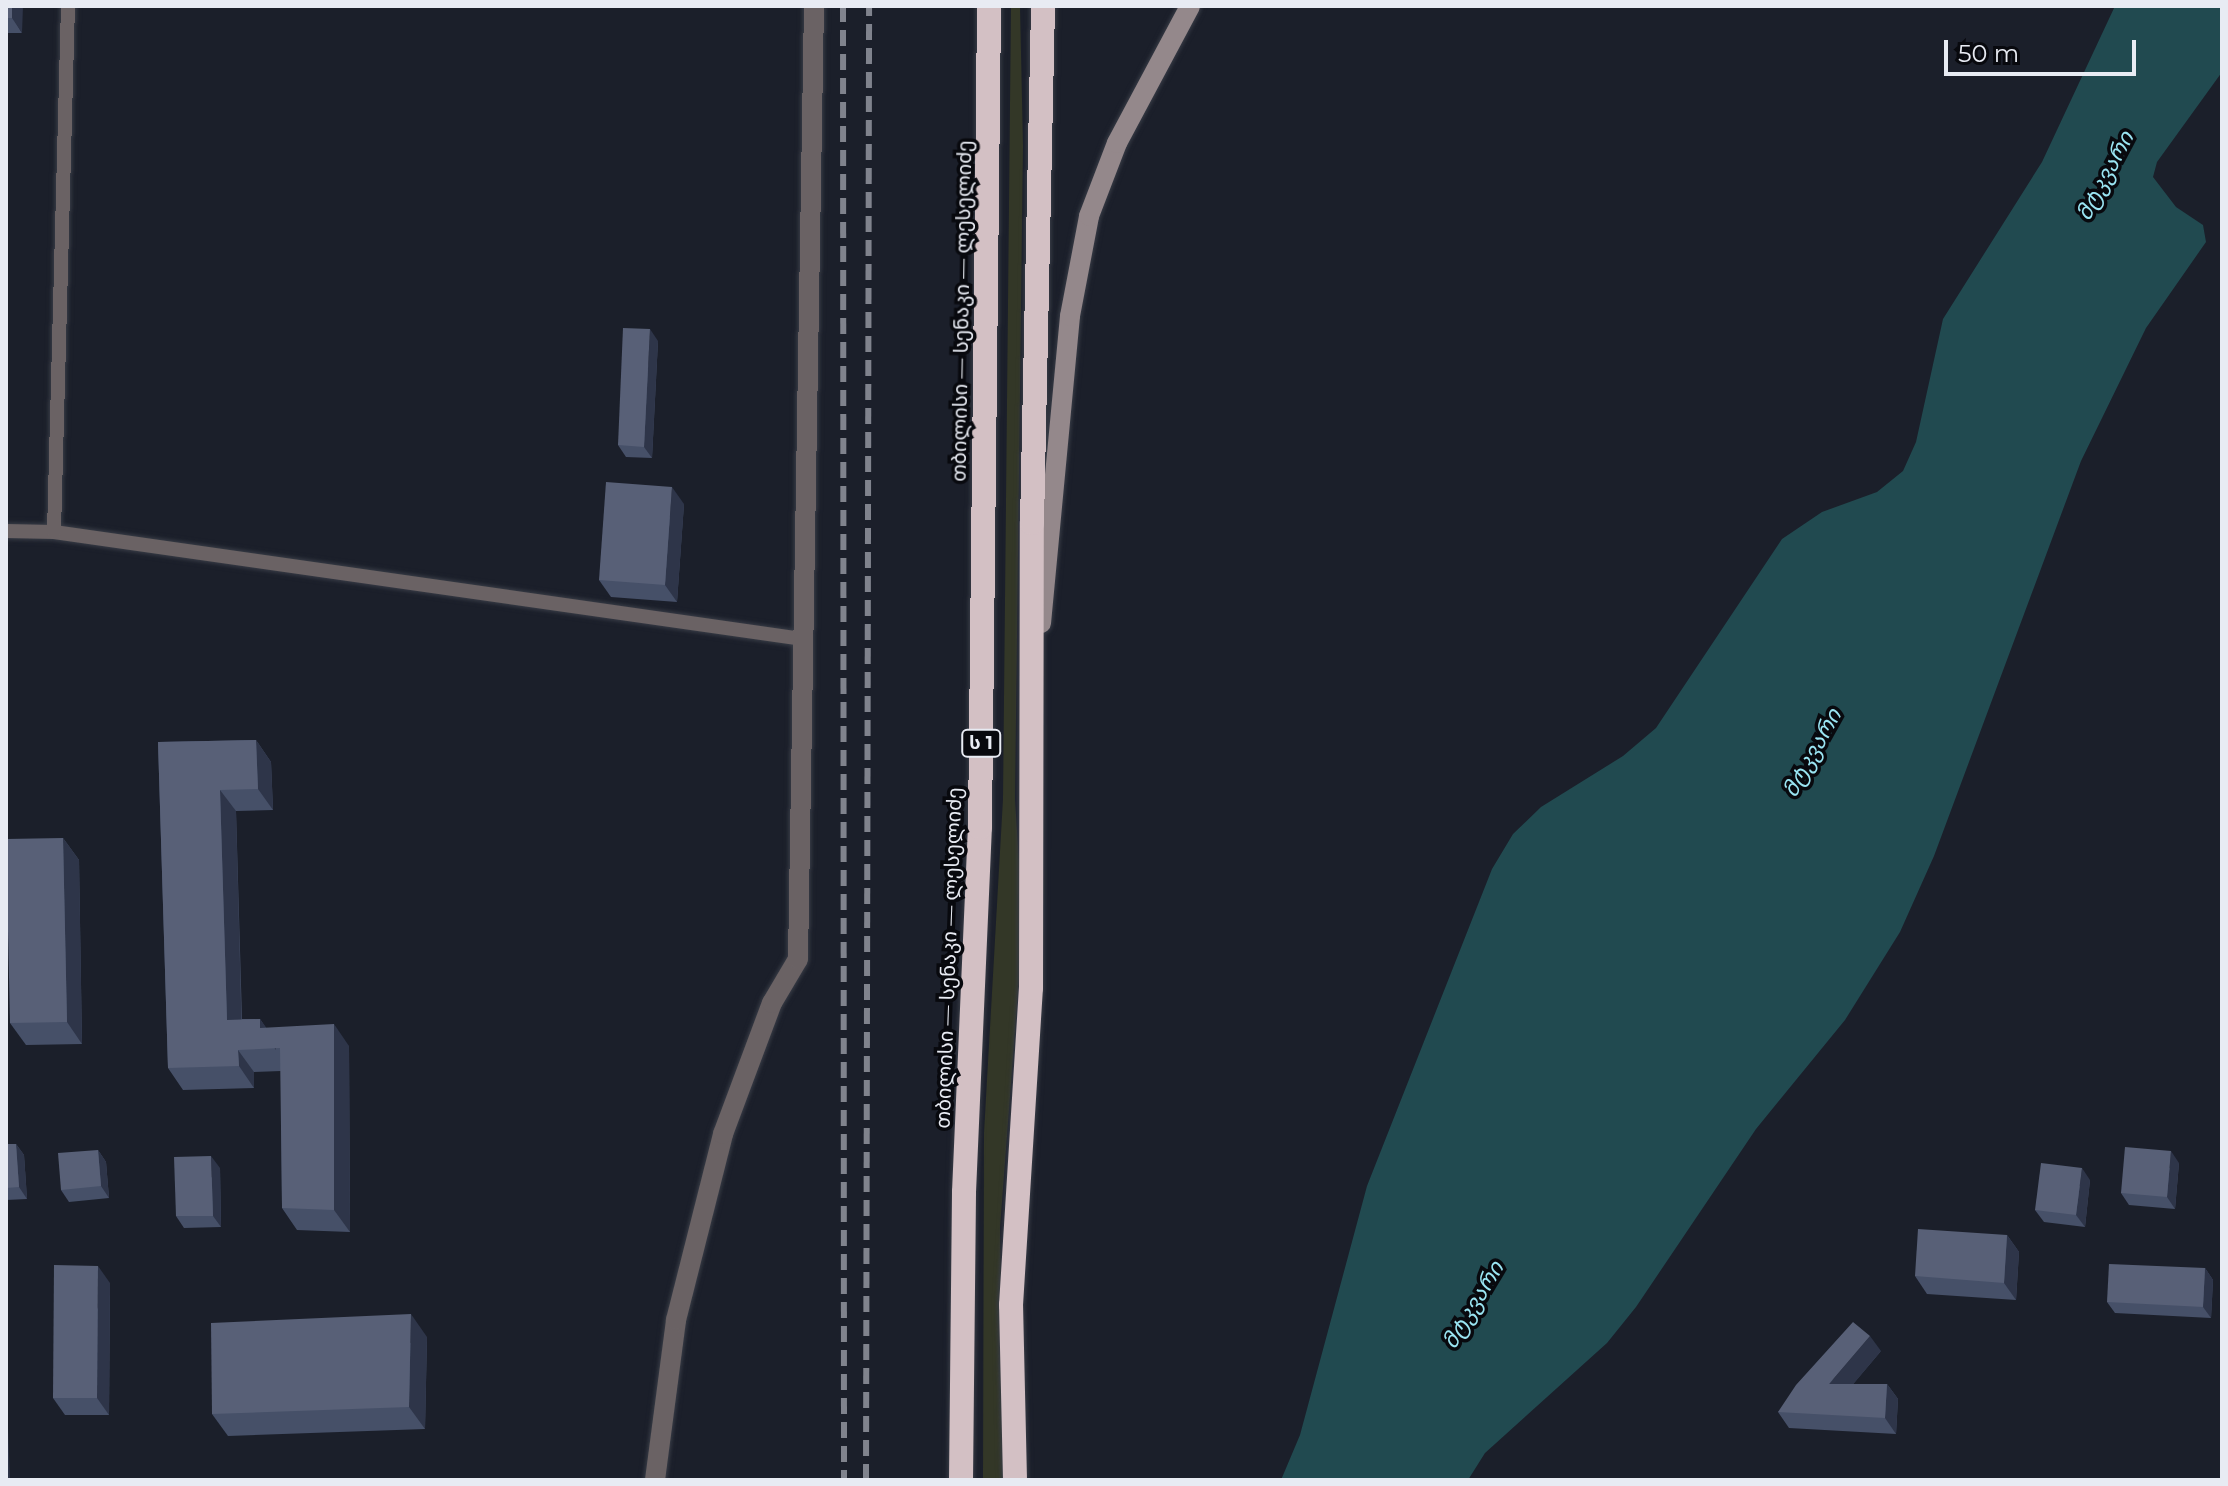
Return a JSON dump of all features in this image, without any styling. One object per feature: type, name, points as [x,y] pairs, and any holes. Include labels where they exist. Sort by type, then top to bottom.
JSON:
[{"type":"highway","name":"თბილისი — სენაკი — ლესელიძე","points":[[961,1480],[964,1192],[980,827],[989,6]]},
{"type":"highway","points":[[1015,1480],[1011,1305],[1031,988],[1043,6]]},
{"type":"main road","points":[[1033,687],[1056,502],[1070,316],[1089,216],[1117,143],[1190,6]]},
{"type":"street","points":[[655,1480],[676,1320],[723,1134],[772,1003],[798,959],[814,6]]},
{"type":"lane","points":[[54,532],[68,6]]},
{"type":"lane","points":[[6,531],[54,532],[803,639]]},
{"type":"shaded area","points":[[1011,6],[1020,6],[1023,146],[1015,799],[1023,926],[1000,1228],[1004,1480],[983,1480],[984,1133],[1003,799]]},
{"type":"water","name":"მტკვარი","points":[[2115,6],[2222,6],[2222,72],[2157,162],[2153,177],[2176,207],[2203,225],[2206,242],[2146,328],[2081,461],[1934,856],[1900,932],[1845,1020],[1756,1129],[1636,1307],[1607,1343],[1485,1453],[1468,1480],[1281,1480],[1300,1435],[1367,1186],[1492,869],[1513,834],[1541,807],[1623,756],[1656,728],[1782,539],[1822,512],[1877,492],[1903,471],[1916,442],[1943,319],[2042,162]]},
{"type":"building","points":[[6,6],[12,6],[12,18],[6,18]]},
{"type":"building","points":[[623,328],[650,329],[644,447],[618,445]]},
{"type":"building","points":[[606,482],[672,487],[665,585],[599,580]]},
{"type":"building","points":[[256,740],[258,789],[220,790],[227,1020],[260,1019],[260,1028],[334,1024],[334,1210],[282,1208],[280,1048],[238,1050],[239,1066],[168,1068],[158,742]]},
{"type":"building","points":[[63,838],[67,1022],[10,1023],[6,839]]},
{"type":"building","points":[[6,1144],[16,1144],[19,1187],[6,1188]]},
{"type":"building","points":[[2125,1147],[2171,1151],[2167,1197],[2121,1193]]},
{"type":"building","points":[[98,1150],[101,1186],[61,1190],[58,1153]]},
{"type":"building","points":[[211,1156],[213,1216],[176,1216],[174,1157]]},
{"type":"building","points":[[2041,1163],[2082,1168],[2076,1215],[2035,1210]]},
{"type":"building","points":[[1918,1229],[2007,1235],[2004,1283],[1915,1276]]},
{"type":"building","points":[[2109,1264],[2205,1268],[2203,1307],[2107,1302]]},
{"type":"building","points":[[54,1265],[98,1266],[97,1398],[53,1398]]},
{"type":"building","points":[[411,1314],[409,1407],[212,1414],[211,1323]]},
{"type":"building","points":[[1853,1322],[1870,1336],[1829,1384],[1887,1384],[1885,1418],[1778,1412],[1796,1385]]},
{"type":"railway","points":[[843,6],[844,1480]]},
{"type":"railway","points":[[866,1480],[869,6]]}]
